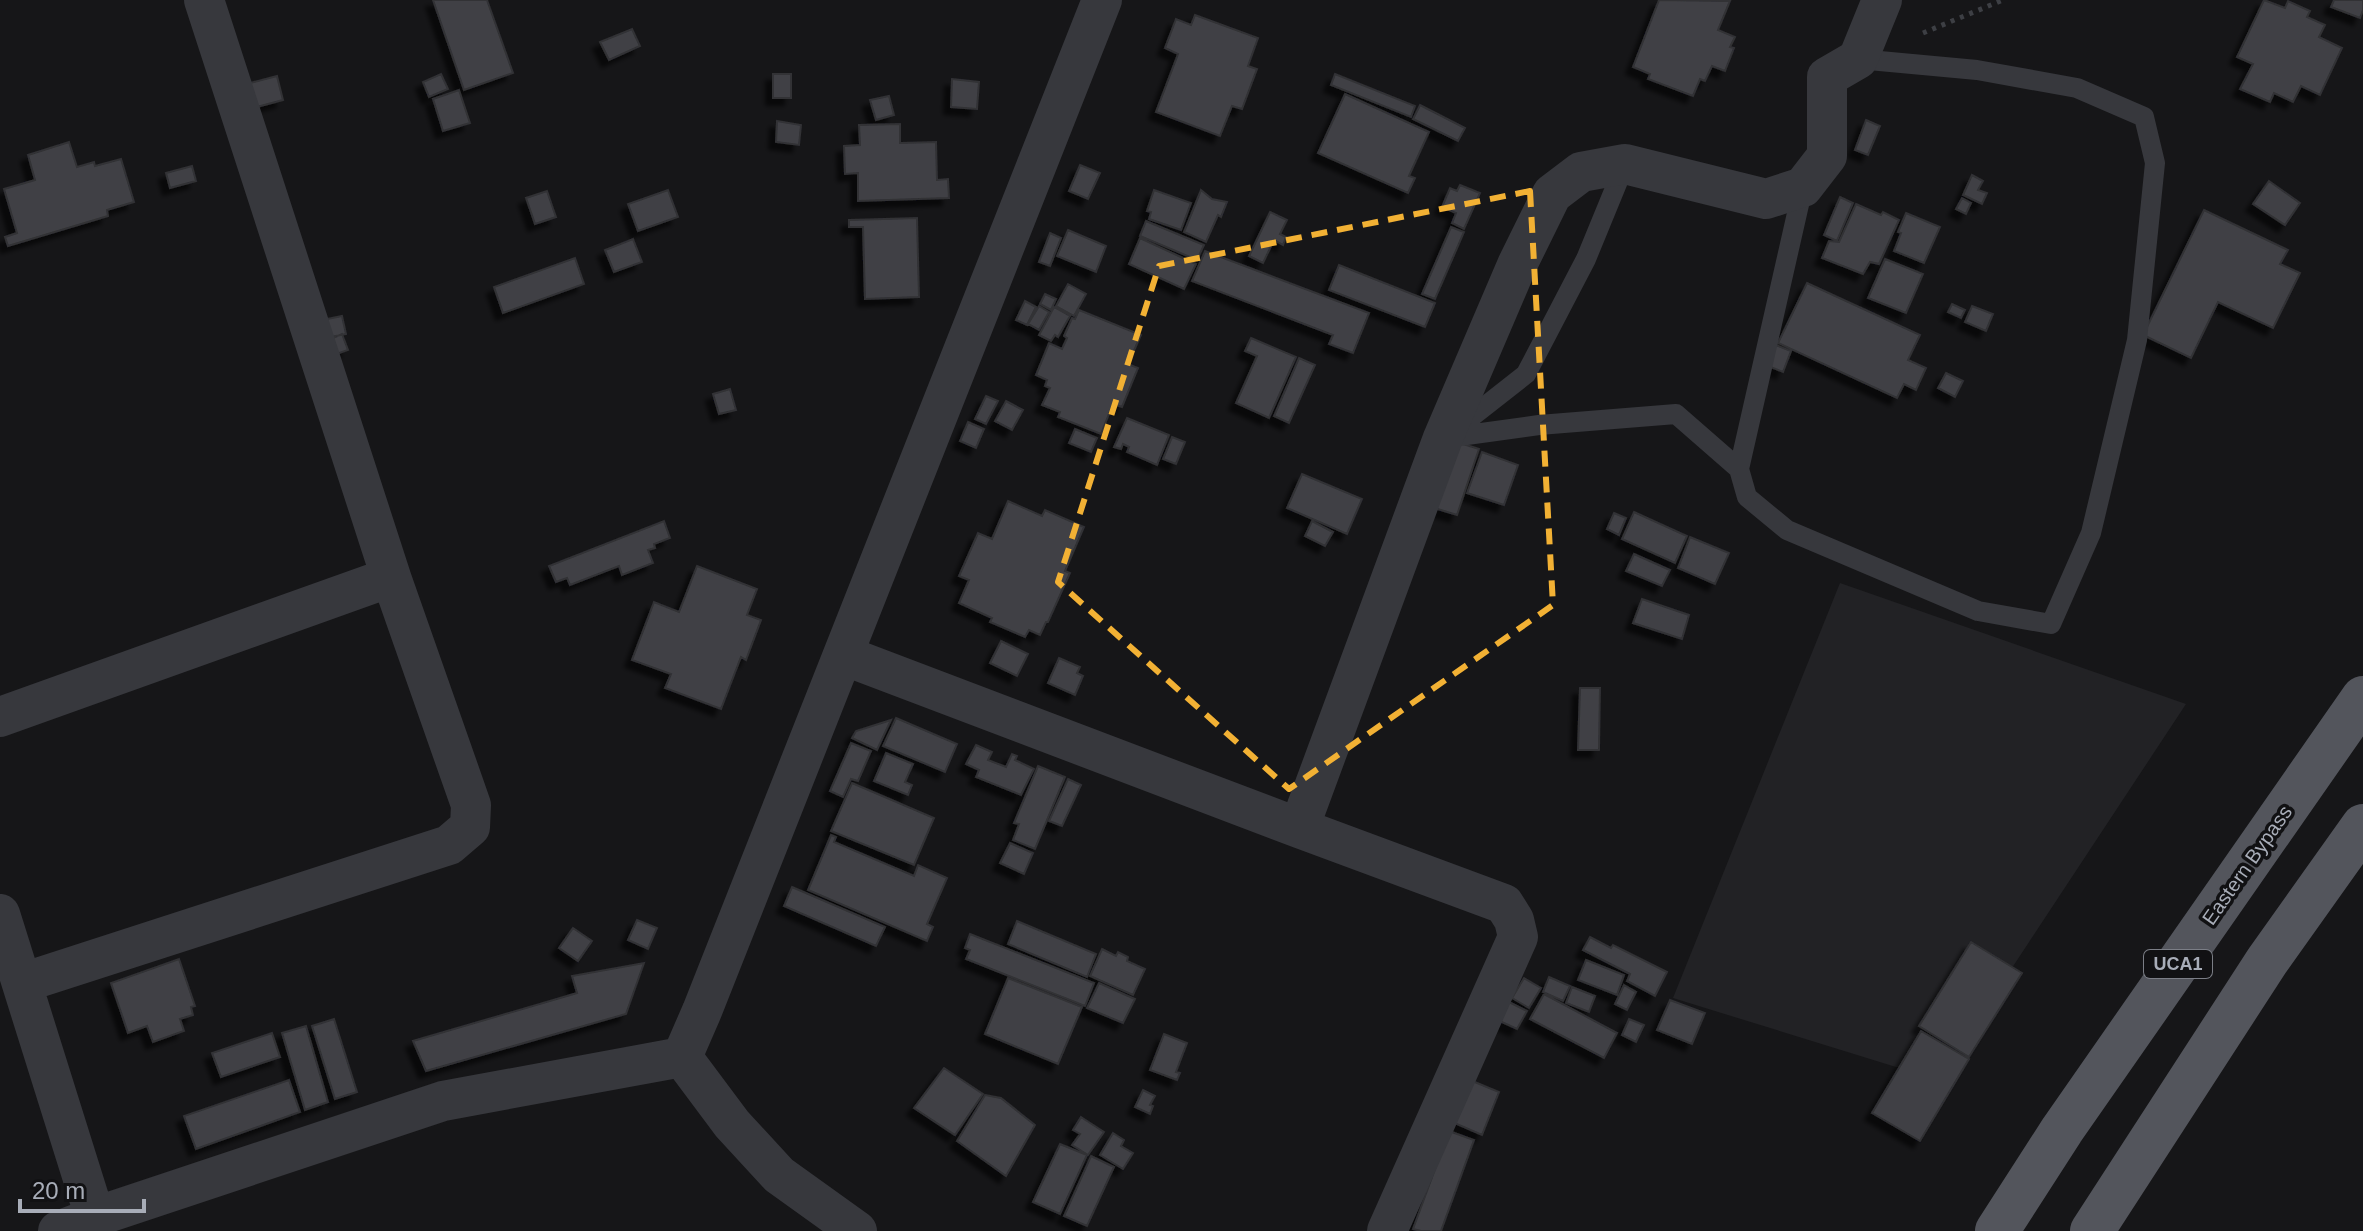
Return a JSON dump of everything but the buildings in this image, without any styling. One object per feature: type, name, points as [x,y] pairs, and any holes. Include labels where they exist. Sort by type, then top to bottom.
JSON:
[{"type":"main road","name":"Eastern Bypass","points":[[1997,1231],[2062,1130],[2363,698]]},
{"type":"main road","points":[[2092,1231],[2267,961],[2363,826]]},
{"type":"street","points":[[22,983],[449,845],[470,827],[471,805],[391,577],[204,0]]},
{"type":"street","points":[[682,1057],[1102,0]]},
{"type":"street","points":[[1299,828],[1443,438],[1517,265],[1552,194],[1581,172],[1625,164],[1766,199],[1803,187],[1827,156],[1827,77],[1858,59],[1882,0]]},
{"type":"street","points":[[0,717],[391,577]]},
{"type":"street","points":[[843,655],[1504,904],[1514,920],[1518,937],[1387,1231]]},
{"type":"street","points":[[0,914],[95,1217]]},
{"type":"street","points":[[58,1231],[443,1101],[682,1057]]},
{"type":"street","points":[[682,1057],[732,1124],[779,1175],[857,1231]]},
{"type":"lane","points":[[1803,187],[1739,469],[1747,497],[1787,530],[1978,611],[2051,624],[2091,533],[2137,340],[2155,163],[2144,117],[2077,88],[1977,70],[1858,59]]},
{"type":"lane","points":[[1443,438],[1526,374],[1586,259],[1625,164]]},
{"type":"lane","points":[[1443,438],[1539,425],[1676,414],[1739,469]]},
{"type":"path","points":[[1858,59],[2003,0]]},
{"type":"highlighted area","points":[[1530,191],[1553,605],[1289,789],[1058,582],[1159,266]]},
{"type":"shaded area","points":[[1840,583],[2186,704],[1938,1080],[1673,998]]}]
